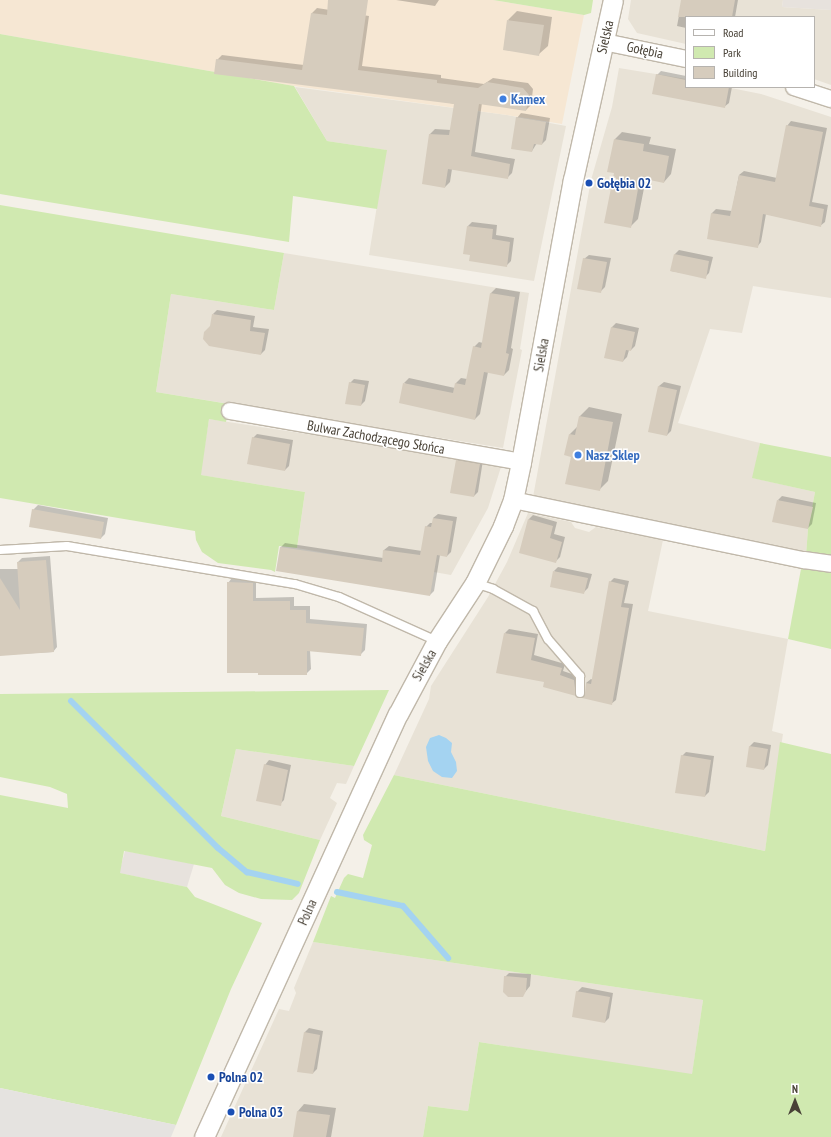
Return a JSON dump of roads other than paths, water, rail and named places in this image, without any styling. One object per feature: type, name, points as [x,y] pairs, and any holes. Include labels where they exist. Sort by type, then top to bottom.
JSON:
[{"type":"street","name":"Sielska","points":[[411,688],[437,641],[475,582],[503,526],[513,500],[522,462],[573,180],[613,0]]},
{"type":"street","name":"Gołębia","points":[[604,42],[685,59]]},
{"type":"street","points":[[797,88],[831,99]]},
{"type":"street","name":"Bulwar Zachodzącego Słońca","points":[[230,411],[522,462]]},
{"type":"street","points":[[513,500],[796,559],[831,564]]},
{"type":"street","name":"Polna","points":[[204,1137],[411,688]]},
{"type":"lane","points":[[0,550],[67,546],[295,584],[339,597],[437,641]]},
{"type":"lane","points":[[475,582],[493,589],[533,612],[548,639],[580,676],[580,693]]},
{"type":"water","points":[[439,735],[452,743],[451,752],[456,762],[457,771],[452,778],[442,777],[433,771],[428,761],[426,747],[430,738]]},
{"type":"waterway","points":[[71,701],[218,848],[247,872],[298,884]]},
{"type":"waterway","points":[[337,892],[403,906],[448,958]]},
{"type":"place","name":"Kamex","points":[[503,99]]},
{"type":"place","name":"Gołębia 02","points":[[589,183]]},
{"type":"place","name":"Nasz Sklep","points":[[578,455]]},
{"type":"place","name":"Polna 02","points":[[211,1077]]},
{"type":"place","name":"Polna 03","points":[[231,1112]]}]
